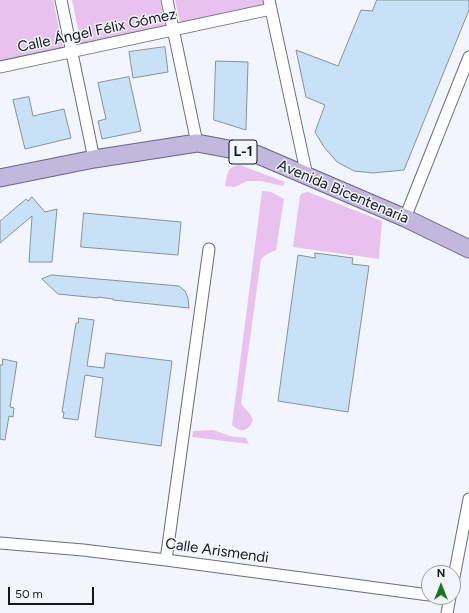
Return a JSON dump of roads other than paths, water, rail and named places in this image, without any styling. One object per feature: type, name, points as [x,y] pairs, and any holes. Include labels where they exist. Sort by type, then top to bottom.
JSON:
[{"type":"main road","name":"Avenida Bicentenaria","points":[[0,178],[94,159],[197,143],[256,154],[406,218],[469,250]]},
{"type":"street","points":[[61,0],[94,159]]},
{"type":"street","points":[[167,0],[197,143]]},
{"type":"street","points":[[270,5],[307,176]]},
{"type":"street","name":"Calle Ángel Félix Gómez","points":[[0,67],[173,31],[270,5]]},
{"type":"street","points":[[406,218],[469,57]]},
{"type":"street","points":[[166,560],[209,249]]},
{"type":"street","points":[[456,565],[469,499]]},
{"type":"street","name":"Calle Arismendi","points":[[0,543],[83,550],[166,560],[421,594]]}]
